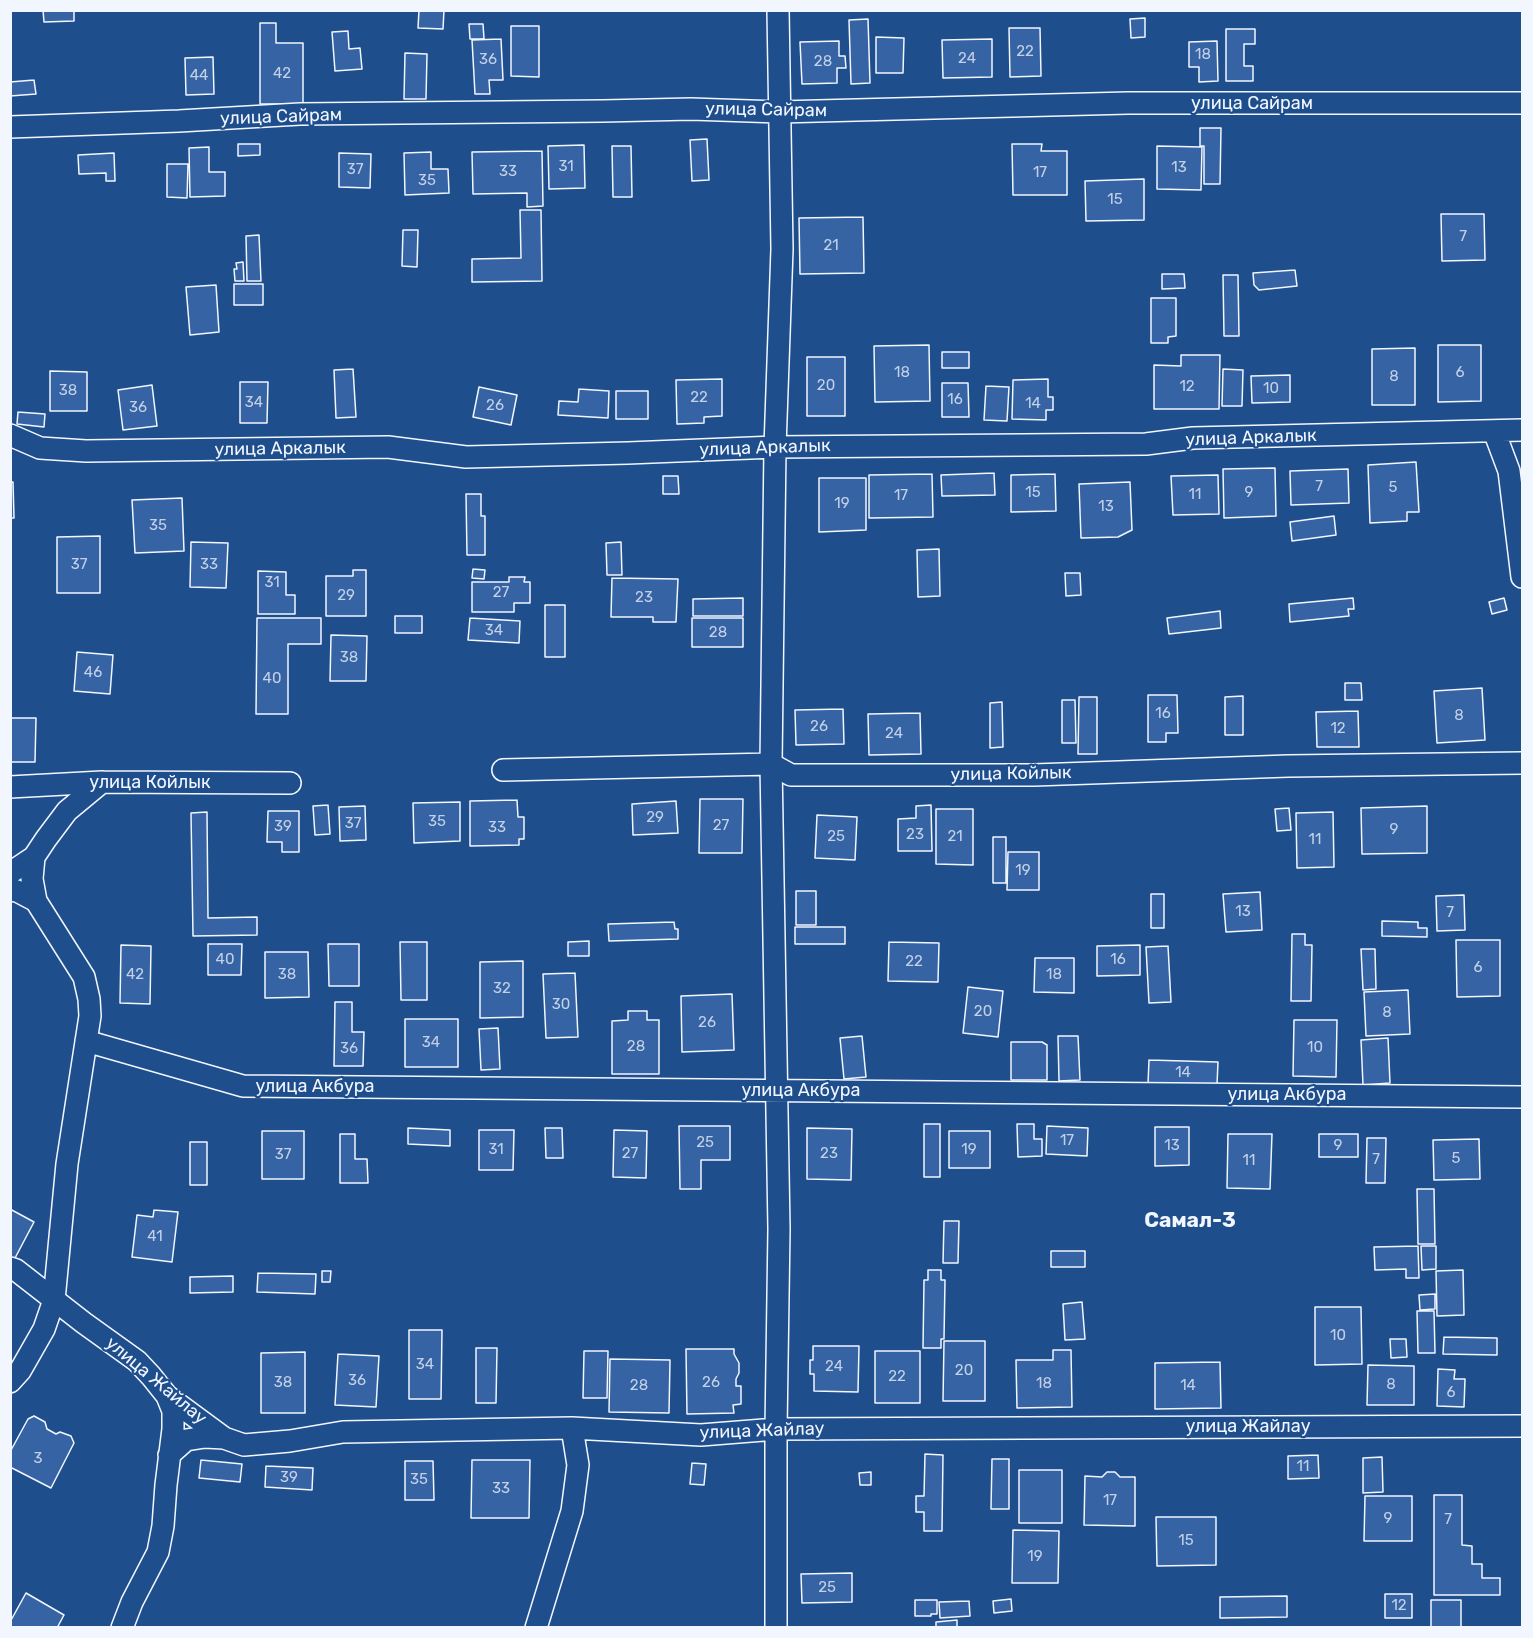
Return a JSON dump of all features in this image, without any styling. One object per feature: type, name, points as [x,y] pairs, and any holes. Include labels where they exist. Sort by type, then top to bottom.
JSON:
[{"type":"street","points":[[776,1628],[779,1229],[771,764],[775,447],[782,249],[778,10]]},
{"type":"street","name":"улица Сайрам","points":[[10,127],[300,114],[691,109],[779,112],[1128,103],[1522,103]]},
{"type":"street","name":"улица Аркалык","points":[[10,435],[39,448],[86,451],[388,447],[466,457],[775,447],[1146,444],[1193,438],[1522,430]]},
{"type":"street","points":[[1494,431],[1509,471],[1522,578]]},
{"type":"street","name":"улица Койлык","points":[[503,771],[771,764],[790,775],[1034,775],[1299,766],[1522,763]]},
{"type":"street","points":[[10,873],[34,857],[67,811],[102,782]]},
{"type":"street","name":"улица Койлык","points":[[10,787],[102,782],[290,783]]},
{"type":"street","points":[[10,1382],[20,1371],[44,1329],[54,1300],[67,1164],[90,1016],[84,977],[36,901],[32,879],[34,857]]},
{"type":"street","points":[[10,890],[17,891],[36,901]]},
{"type":"street","name":"улица Акбура","points":[[86,1041],[243,1086],[1522,1097]]},
{"type":"street","name":"улица Жайлау","points":[[10,1268],[137,1361],[167,1396],[224,1438],[244,1445],[290,1442],[343,1432],[572,1428],[701,1435],[776,1429],[1522,1426]]},
{"type":"street","points":[[122,1628],[132,1602],[158,1552],[163,1526],[173,1429],[173,1411],[167,1396]]},
{"type":"street","points":[[536,1628],[572,1511],[578,1465],[572,1428]]},
{"type":"street","points":[[169,1455],[186,1440],[205,1437],[224,1438]]},
{"type":"building","points":[[43,10],[74,10],[74,21],[44,22]]},
{"type":"building","points":[[419,10],[444,10],[443,29],[418,28]]},
{"type":"building","points":[[1145,18],[1145,37],[1131,38],[1130,19]]},
{"type":"building","points":[[868,19],[870,83],[851,84],[849,20]]},
{"type":"building","points":[[260,23],[276,23],[276,43],[303,43],[303,104],[260,104]]},
{"type":"building","points":[[469,24],[483,24],[484,39],[470,39]]},
{"type":"building","points":[[511,26],[539,26],[539,77],[511,76]]},
{"type":"building","points":[[1009,28],[1040,28],[1041,76],[1010,77]]},
{"type":"building","points":[[1226,29],[1255,29],[1255,44],[1244,44],[1244,66],[1253,66],[1253,81],[1226,81]]},
{"type":"building","points":[[348,31],[349,49],[360,48],[362,69],[335,71],[332,32]]},
{"type":"building","points":[[876,37],[904,38],[903,73],[876,73]]},
{"type":"building","points":[[501,39],[503,80],[489,80],[490,94],[475,94],[472,40]]},
{"type":"building","points":[[992,39],[992,77],[943,78],[942,40]]},
{"type":"building","points":[[839,41],[839,56],[845,56],[846,68],[837,68],[837,83],[802,84],[800,42]]},
{"type":"building","points":[[1217,41],[1218,81],[1199,82],[1199,67],[1189,67],[1189,42]]},
{"type":"building","points":[[405,53],[427,54],[426,99],[404,99]]},
{"type":"building","points":[[213,57],[214,94],[186,95],[185,58]]},
{"type":"building","points":[[34,80],[36,94],[10,96],[10,82]]},
{"type":"building","points":[[1200,128],[1221,128],[1220,184],[1204,184],[1204,146],[1200,146]]},
{"type":"building","points":[[707,139],[709,180],[692,181],[690,140]]},
{"type":"building","points":[[238,144],[260,144],[260,155],[238,156]]},
{"type":"building","points":[[1012,144],[1042,144],[1041,151],[1067,151],[1067,195],[1013,195]]},
{"type":"building","points":[[584,145],[585,188],[549,189],[548,146]]},
{"type":"building","points":[[612,146],[631,146],[632,197],[613,197]]},
{"type":"building","points":[[1157,146],[1202,147],[1201,190],[1157,189]]},
{"type":"building","points":[[209,147],[209,172],[225,172],[225,196],[190,197],[189,148]]},
{"type":"building","points":[[542,151],[543,206],[527,207],[527,193],[473,194],[472,152]]},
{"type":"building","points":[[431,152],[431,169],[448,169],[449,193],[405,195],[404,153]]},
{"type":"building","points":[[114,153],[115,181],[106,181],[106,173],[79,174],[78,155]]},
{"type":"building","points":[[339,153],[371,154],[370,188],[339,187]]},
{"type":"building","points":[[167,164],[188,164],[187,198],[167,197]]},
{"type":"building","points":[[1144,179],[1144,220],[1086,221],[1085,181]]},
{"type":"building","points":[[520,210],[541,210],[542,281],[472,282],[472,259],[521,258]]},
{"type":"building","points":[[1441,214],[1484,214],[1485,260],[1442,261]]},
{"type":"building","points":[[863,217],[864,273],[800,274],[799,218]]},
{"type":"building","points":[[403,230],[418,230],[417,267],[402,266]]},
{"type":"building","points":[[259,235],[261,281],[247,281],[246,236]]},
{"type":"building","points":[[243,262],[244,281],[235,281],[236,263]]},
{"type":"building","points":[[1295,270],[1297,286],[1259,290],[1254,285],[1253,273]]},
{"type":"building","points":[[1162,274],[1184,274],[1185,288],[1162,289]]},
{"type":"building","points":[[1223,275],[1238,275],[1239,336],[1224,336]]},
{"type":"building","points":[[234,284],[263,284],[263,305],[234,305]]},
{"type":"building","points":[[216,285],[219,332],[190,335],[186,287]]},
{"type":"building","points":[[1151,298],[1176,298],[1176,336],[1168,337],[1168,343],[1151,343]]},
{"type":"building","points":[[929,345],[930,401],[875,402],[874,346]]},
{"type":"building","points":[[1438,345],[1481,345],[1481,401],[1438,402]]},
{"type":"building","points":[[1415,348],[1415,405],[1372,405],[1372,349]]},
{"type":"building","points":[[942,352],[969,352],[969,368],[942,368]]},
{"type":"building","points":[[1181,355],[1220,355],[1219,409],[1154,409],[1154,365],[1181,366]]},
{"type":"building","points":[[807,357],[845,357],[845,416],[807,416]]},
{"type":"building","points":[[353,369],[356,417],[336,418],[334,370]]},
{"type":"building","points":[[1223,369],[1243,370],[1242,406],[1222,406]]},
{"type":"building","points":[[50,371],[87,372],[87,411],[50,411]]},
{"type":"building","points":[[1290,375],[1290,402],[1252,403],[1251,376]]},
{"type":"building","points":[[722,379],[722,416],[704,417],[704,423],[677,424],[676,380]]},
{"type":"building","points":[[1048,379],[1048,397],[1053,397],[1053,410],[1046,410],[1046,420],[1012,419],[1013,380]]},
{"type":"building","points":[[240,382],[268,382],[267,423],[240,423]]},
{"type":"building","points":[[942,383],[968,383],[969,417],[942,417]]},
{"type":"building","points":[[152,385],[157,426],[123,430],[118,390]]},
{"type":"building","points":[[986,386],[1009,387],[1007,421],[984,420]]},
{"type":"building","points":[[479,387],[517,395],[511,425],[473,417]]},
{"type":"building","points":[[579,389],[609,391],[608,418],[558,415],[559,401],[578,402]]},
{"type":"building","points":[[616,391],[648,391],[648,419],[616,419]]},
{"type":"building","points":[[18,412],[45,414],[44,427],[17,424]]},
{"type":"building","points":[[1416,462],[1419,512],[1407,512],[1407,521],[1370,523],[1368,465]]},
{"type":"building","points":[[1275,468],[1276,516],[1224,518],[1223,469]]},
{"type":"building","points":[[1348,469],[1349,503],[1291,505],[1290,471]]},
{"type":"building","points":[[994,473],[995,495],[942,496],[941,475]]},
{"type":"building","points":[[932,474],[933,517],[869,518],[869,475]]},
{"type":"building","points":[[1055,474],[1056,511],[1011,512],[1011,475]]},
{"type":"building","points":[[1218,475],[1219,514],[1173,515],[1171,476]]},
{"type":"building","points":[[663,476],[678,476],[679,494],[663,494]]},
{"type":"building","points":[[819,478],[866,478],[866,530],[819,532]]},
{"type":"building","points":[[10,482],[13,482],[14,518],[10,518]]},
{"type":"building","points":[[1130,482],[1132,530],[1118,537],[1081,538],[1079,484]]},
{"type":"building","points":[[466,494],[481,494],[481,516],[485,516],[485,555],[467,555]]},
{"type":"building","points":[[182,498],[184,551],[135,553],[132,500]]},
{"type":"building","points":[[1334,516],[1336,535],[1292,541],[1290,522]]},
{"type":"building","points":[[100,536],[100,593],[57,593],[57,537]]},
{"type":"building","points":[[191,542],[228,543],[226,588],[190,587]]},
{"type":"building","points":[[621,542],[622,575],[607,575],[606,543]]},
{"type":"building","points":[[939,549],[940,596],[918,597],[917,550]]},
{"type":"building","points":[[473,569],[485,570],[484,579],[472,578]]},
{"type":"building","points":[[353,570],[366,570],[366,616],[326,616],[326,576],[353,576]]},
{"type":"building","points":[[258,571],[286,572],[286,595],[295,595],[295,614],[258,614]]},
{"type":"building","points":[[1065,573],[1080,573],[1081,595],[1066,596]]},
{"type":"building","points":[[509,577],[525,577],[524,582],[530,582],[530,603],[514,603],[514,612],[472,612],[472,582],[509,582]]},
{"type":"building","points":[[612,578],[678,579],[676,622],[653,622],[653,617],[611,617]]},
{"type":"building","points":[[743,598],[743,616],[693,616],[693,599]]},
{"type":"building","points":[[1353,598],[1354,609],[1348,609],[1349,616],[1290,622],[1289,604]]},
{"type":"building","points":[[1504,598],[1507,610],[1492,614],[1489,602]]},
{"type":"building","points":[[545,605],[565,605],[565,657],[545,657]]},
{"type":"building","points":[[1220,611],[1221,628],[1169,634],[1167,618]]},
{"type":"building","points":[[395,616],[422,616],[422,633],[395,633]]},
{"type":"building","points":[[257,618],[321,618],[321,644],[288,644],[288,714],[256,714]]},
{"type":"building","points":[[470,618],[520,621],[519,643],[468,640]]},
{"type":"building","points":[[692,618],[743,618],[743,647],[692,647]]},
{"type":"building","points":[[331,635],[367,636],[366,681],[330,681]]},
{"type":"building","points":[[77,652],[113,655],[110,694],[74,691]]},
{"type":"building","points":[[1345,683],[1361,683],[1362,700],[1345,700]]},
{"type":"building","points":[[1482,688],[1485,740],[1437,743],[1434,691]]},
{"type":"building","points":[[1148,695],[1177,695],[1178,733],[1166,733],[1166,742],[1148,742]]},
{"type":"building","points":[[1243,696],[1243,735],[1225,735],[1225,697]]},
{"type":"building","points":[[1079,697],[1097,697],[1097,754],[1078,754]]},
{"type":"building","points":[[1062,700],[1075,700],[1076,743],[1062,743]]},
{"type":"building","points":[[1002,702],[1003,747],[990,748],[990,703]]},
{"type":"building","points":[[843,709],[844,744],[796,745],[795,710]]},
{"type":"building","points":[[1358,711],[1359,747],[1317,747],[1316,712]]},
{"type":"building","points":[[920,713],[921,754],[869,755],[868,714]]},
{"type":"building","points":[[10,718],[36,718],[35,762],[10,762]]},
{"type":"building","points":[[700,799],[743,799],[742,853],[699,853]]},
{"type":"building","points":[[517,800],[518,817],[524,817],[524,839],[519,839],[519,845],[470,846],[470,801]]},
{"type":"building","points":[[676,801],[678,833],[633,835],[632,804]]},
{"type":"building","points":[[460,802],[460,841],[414,843],[413,803]]},
{"type":"building","points":[[328,805],[330,834],[315,835],[313,806]]},
{"type":"building","points":[[931,805],[932,851],[898,851],[898,819],[916,818],[916,806]]},
{"type":"building","points":[[365,806],[366,840],[340,841],[339,807]]},
{"type":"building","points":[[1427,806],[1427,853],[1362,854],[1361,808]]},
{"type":"building","points":[[1289,808],[1291,830],[1277,831],[1275,809]]},
{"type":"building","points":[[936,809],[973,809],[973,865],[936,864]]},
{"type":"building","points":[[268,811],[299,811],[299,852],[282,852],[282,842],[267,842]]},
{"type":"building","points":[[207,812],[208,918],[257,917],[257,935],[193,936],[191,813]]},
{"type":"building","points":[[1333,812],[1334,867],[1297,868],[1296,813]]},
{"type":"building","points":[[817,815],[857,817],[855,860],[815,858]]},
{"type":"building","points":[[993,837],[1006,837],[1006,883],[993,883]]},
{"type":"building","points":[[1008,852],[1039,852],[1039,890],[1007,890]]},
{"type":"building","points":[[796,891],[816,891],[816,925],[796,925]]},
{"type":"building","points":[[1260,892],[1262,930],[1226,932],[1223,894]]},
{"type":"building","points":[[1151,894],[1164,894],[1164,928],[1151,928]]},
{"type":"building","points":[[1464,895],[1465,930],[1437,931],[1436,896]]},
{"type":"building","points":[[1382,921],[1418,922],[1418,928],[1427,928],[1427,937],[1382,936]]},
{"type":"building","points":[[674,922],[675,929],[678,929],[678,939],[609,941],[608,924]]},
{"type":"building","points":[[795,927],[845,927],[845,944],[795,944]]},
{"type":"building","points":[[1292,934],[1305,934],[1305,945],[1312,945],[1311,1001],[1291,1001]]},
{"type":"building","points":[[1456,940],[1500,940],[1500,996],[1457,997]]},
{"type":"building","points":[[589,941],[589,956],[568,956],[568,942]]},
{"type":"building","points":[[400,942],[427,942],[427,1000],[401,1000]]},
{"type":"building","points":[[889,942],[939,943],[938,982],[888,981]]},
{"type":"building","points":[[208,944],[242,944],[241,975],[208,975]]},
{"type":"building","points":[[328,944],[359,944],[359,986],[329,986]]},
{"type":"building","points":[[121,945],[151,946],[150,1004],[120,1003]]},
{"type":"building","points":[[1140,945],[1140,975],[1097,976],[1097,946]]},
{"type":"building","points":[[1168,946],[1171,1002],[1149,1003],[1146,947]]},
{"type":"building","points":[[1361,949],[1375,949],[1376,989],[1363,990]]},
{"type":"building","points":[[265,952],[308,952],[309,997],[265,998]]},
{"type":"building","points":[[1035,958],[1074,958],[1074,993],[1034,992]]},
{"type":"building","points":[[523,961],[523,1017],[480,1018],[480,962]]},
{"type":"building","points":[[575,973],[578,1037],[546,1038],[543,974]]},
{"type":"building","points":[[968,987],[1003,991],[998,1037],[963,1033]]},
{"type":"building","points":[[1408,990],[1410,1034],[1366,1036],[1364,992]]},
{"type":"building","points":[[732,994],[734,1050],[682,1052],[681,996]]},
{"type":"building","points":[[335,1002],[352,1002],[352,1032],[364,1032],[363,1066],[334,1066]]},
{"type":"building","points":[[628,1011],[647,1011],[647,1020],[659,1020],[659,1074],[612,1074],[612,1021],[628,1020]]},
{"type":"building","points":[[405,1019],[458,1019],[458,1067],[405,1067]]},
{"type":"building","points":[[1294,1020],[1337,1020],[1336,1077],[1293,1076]]},
{"type":"building","points":[[498,1028],[500,1069],[481,1070],[479,1029]]},
{"type":"building","points":[[862,1036],[866,1077],[844,1079],[840,1038]]},
{"type":"building","points":[[1058,1036],[1078,1036],[1080,1080],[1059,1081]]},
{"type":"building","points":[[1388,1038],[1390,1083],[1363,1085],[1361,1040]]},
{"type":"building","points":[[1011,1042],[1042,1042],[1047,1045],[1047,1080],[1011,1080]]},
{"type":"building","points":[[1149,1060],[1218,1062],[1217,1085],[1148,1084]]},
{"type":"building","points":[[924,1124],[940,1124],[940,1177],[924,1177]]},
{"type":"building","points":[[1017,1124],[1034,1124],[1034,1139],[1042,1139],[1042,1156],[1018,1157]]},
{"type":"building","points":[[679,1126],[730,1126],[730,1160],[701,1160],[701,1189],[680,1189]]},
{"type":"building","points":[[1047,1126],[1088,1128],[1087,1156],[1046,1154]]},
{"type":"building","points":[[1155,1127],[1189,1127],[1189,1165],[1155,1166]]},
{"type":"building","points":[[408,1128],[450,1130],[450,1146],[408,1144]]},
{"type":"building","points":[[545,1128],[562,1128],[563,1158],[546,1158]]},
{"type":"building","points":[[807,1128],[852,1129],[851,1180],[807,1179]]},
{"type":"building","points":[[479,1130],[514,1130],[513,1170],[479,1170]]},
{"type":"building","points":[[614,1130],[647,1131],[646,1178],[613,1177]]},
{"type":"building","points":[[262,1131],[304,1131],[304,1179],[262,1179]]},
{"type":"building","points":[[949,1131],[990,1131],[990,1168],[949,1168]]},
{"type":"building","points":[[340,1134],[355,1134],[355,1159],[367,1159],[368,1183],[340,1183]]},
{"type":"building","points":[[1228,1134],[1272,1134],[1270,1189],[1227,1188]]},
{"type":"building","points":[[1319,1134],[1358,1134],[1358,1157],[1319,1157]]},
{"type":"building","points":[[1367,1138],[1386,1138],[1385,1183],[1366,1183]]},
{"type":"building","points":[[1479,1139],[1480,1179],[1434,1180],[1433,1140]]},
{"type":"building","points":[[190,1142],[207,1142],[207,1185],[190,1185]]},
{"type":"building","points":[[1417,1189],[1434,1189],[1435,1244],[1418,1244]]},
{"type":"building","points":[[10,1209],[34,1222],[14,1260],[10,1258]]},
{"type":"building","points":[[154,1210],[178,1212],[172,1262],[132,1257],[137,1215],[153,1217]]},
{"type":"building","points":[[944,1221],[959,1221],[958,1263],[943,1263]]},
{"type":"building","points":[[1418,1246],[1419,1278],[1406,1278],[1406,1269],[1375,1270],[1374,1247]]},
{"type":"building","points":[[1421,1246],[1436,1246],[1436,1269],[1422,1270]]},
{"type":"building","points":[[1051,1251],[1085,1251],[1085,1267],[1051,1267]]},
{"type":"building","points":[[928,1270],[941,1270],[941,1280],[945,1280],[944,1339],[941,1339],[941,1348],[923,1348],[924,1280],[928,1280]]},
{"type":"building","points":[[1463,1270],[1464,1315],[1437,1316],[1436,1271]]},
{"type":"building","points":[[322,1271],[331,1271],[330,1282],[322,1282]]},
{"type":"building","points":[[258,1273],[316,1274],[315,1294],[257,1292]]},
{"type":"building","points":[[233,1276],[233,1292],[190,1293],[190,1277]]},
{"type":"building","points":[[1435,1294],[1435,1309],[1420,1310],[1419,1295]]},
{"type":"building","points":[[1082,1302],[1085,1339],[1065,1340],[1063,1304]]},
{"type":"building","points":[[1315,1307],[1361,1307],[1362,1364],[1315,1365]]},
{"type":"building","points":[[1417,1311],[1434,1311],[1435,1353],[1418,1353]]},
{"type":"building","points":[[409,1330],[442,1330],[441,1399],[409,1399]]},
{"type":"building","points":[[1444,1337],[1497,1338],[1497,1355],[1443,1354]]},
{"type":"building","points":[[1390,1339],[1406,1339],[1407,1357],[1391,1358]]},
{"type":"building","points":[[944,1341],[985,1341],[985,1401],[943,1401]]},
{"type":"building","points":[[813,1346],[859,1346],[858,1392],[814,1391],[814,1374],[810,1374]]},
{"type":"building","points":[[476,1348],[497,1348],[496,1403],[476,1403]]},
{"type":"building","points":[[686,1349],[734,1349],[739,1363],[736,1386],[741,1386],[741,1404],[733,1405],[734,1413],[687,1414]]},
{"type":"building","points":[[1053,1350],[1071,1350],[1072,1407],[1017,1408],[1016,1360],[1053,1360]]},
{"type":"building","points":[[584,1351],[608,1351],[607,1398],[583,1398]]},
{"type":"building","points":[[875,1351],[920,1351],[920,1403],[875,1403]]},
{"type":"building","points":[[305,1352],[305,1413],[261,1413],[261,1353]]},
{"type":"building","points":[[338,1354],[379,1356],[376,1407],[335,1405]]},
{"type":"building","points":[[610,1359],[670,1360],[669,1413],[609,1412]]},
{"type":"building","points":[[1220,1362],[1221,1408],[1155,1409],[1155,1363]]},
{"type":"building","points":[[1368,1365],[1414,1366],[1414,1405],[1367,1405]]},
{"type":"building","points":[[1438,1369],[1455,1370],[1454,1379],[1465,1379],[1464,1407],[1437,1406]]},
{"type":"building","points":[[34,1416],[45,1422],[47,1429],[56,1434],[60,1432],[71,1436],[74,1443],[51,1488],[10,1467],[10,1452],[28,1419]]},
{"type":"building","points":[[925,1454],[943,1455],[942,1531],[924,1531],[924,1512],[916,1512],[916,1496],[924,1496]]},
{"type":"building","points":[[1318,1455],[1319,1478],[1288,1479],[1288,1456]]},
{"type":"building","points":[[1382,1457],[1383,1492],[1363,1493],[1363,1458]]},
{"type":"building","points":[[992,1459],[1009,1459],[1009,1509],[991,1509]]},
{"type":"building","points":[[201,1460],[242,1464],[240,1482],[199,1478]]},
{"type":"building","points":[[472,1460],[530,1460],[529,1518],[471,1518]]},
{"type":"building","points":[[405,1461],[433,1461],[434,1500],[405,1500]]},
{"type":"building","points":[[692,1463],[706,1464],[704,1485],[690,1484]]},
{"type":"building","points":[[266,1466],[313,1468],[312,1490],[265,1487]]},
{"type":"building","points":[[1019,1470],[1062,1470],[1062,1523],[1019,1523]]},
{"type":"building","points":[[871,1472],[871,1485],[860,1485],[859,1473]]},
{"type":"building","points":[[1107,1472],[1115,1472],[1120,1477],[1135,1477],[1135,1526],[1084,1525],[1085,1476],[1102,1477]]},
{"type":"building","points":[[1434,1495],[1462,1495],[1462,1545],[1472,1546],[1472,1564],[1482,1564],[1482,1578],[1500,1578],[1500,1595],[1434,1595]]},
{"type":"building","points":[[1365,1496],[1412,1496],[1412,1541],[1364,1541]]},
{"type":"building","points":[[1156,1517],[1216,1517],[1216,1565],[1157,1566]]},
{"type":"building","points":[[1013,1530],[1059,1531],[1058,1583],[1012,1583]]},
{"type":"building","points":[[852,1573],[852,1602],[802,1603],[801,1574]]},
{"type":"building","points":[[26,1593],[64,1615],[57,1628],[10,1628],[10,1622]]},
{"type":"building","points":[[1385,1594],[1412,1594],[1412,1618],[1385,1618]]},
{"type":"building","points":[[1287,1596],[1287,1617],[1220,1618],[1220,1597]]},
{"type":"building","points":[[1011,1599],[1012,1611],[994,1613],[993,1601]]},
{"type":"building","points":[[915,1600],[937,1600],[937,1614],[915,1616]]},
{"type":"building","points":[[1431,1600],[1461,1600],[1461,1628],[1431,1628]]},
{"type":"building","points":[[969,1601],[970,1616],[940,1618],[939,1602]]},
{"type":"building","points":[[957,1620],[957,1628],[936,1628],[936,1622]]},
{"type":"district","name":"Самал-3","points":[[1190,1221]]}]
